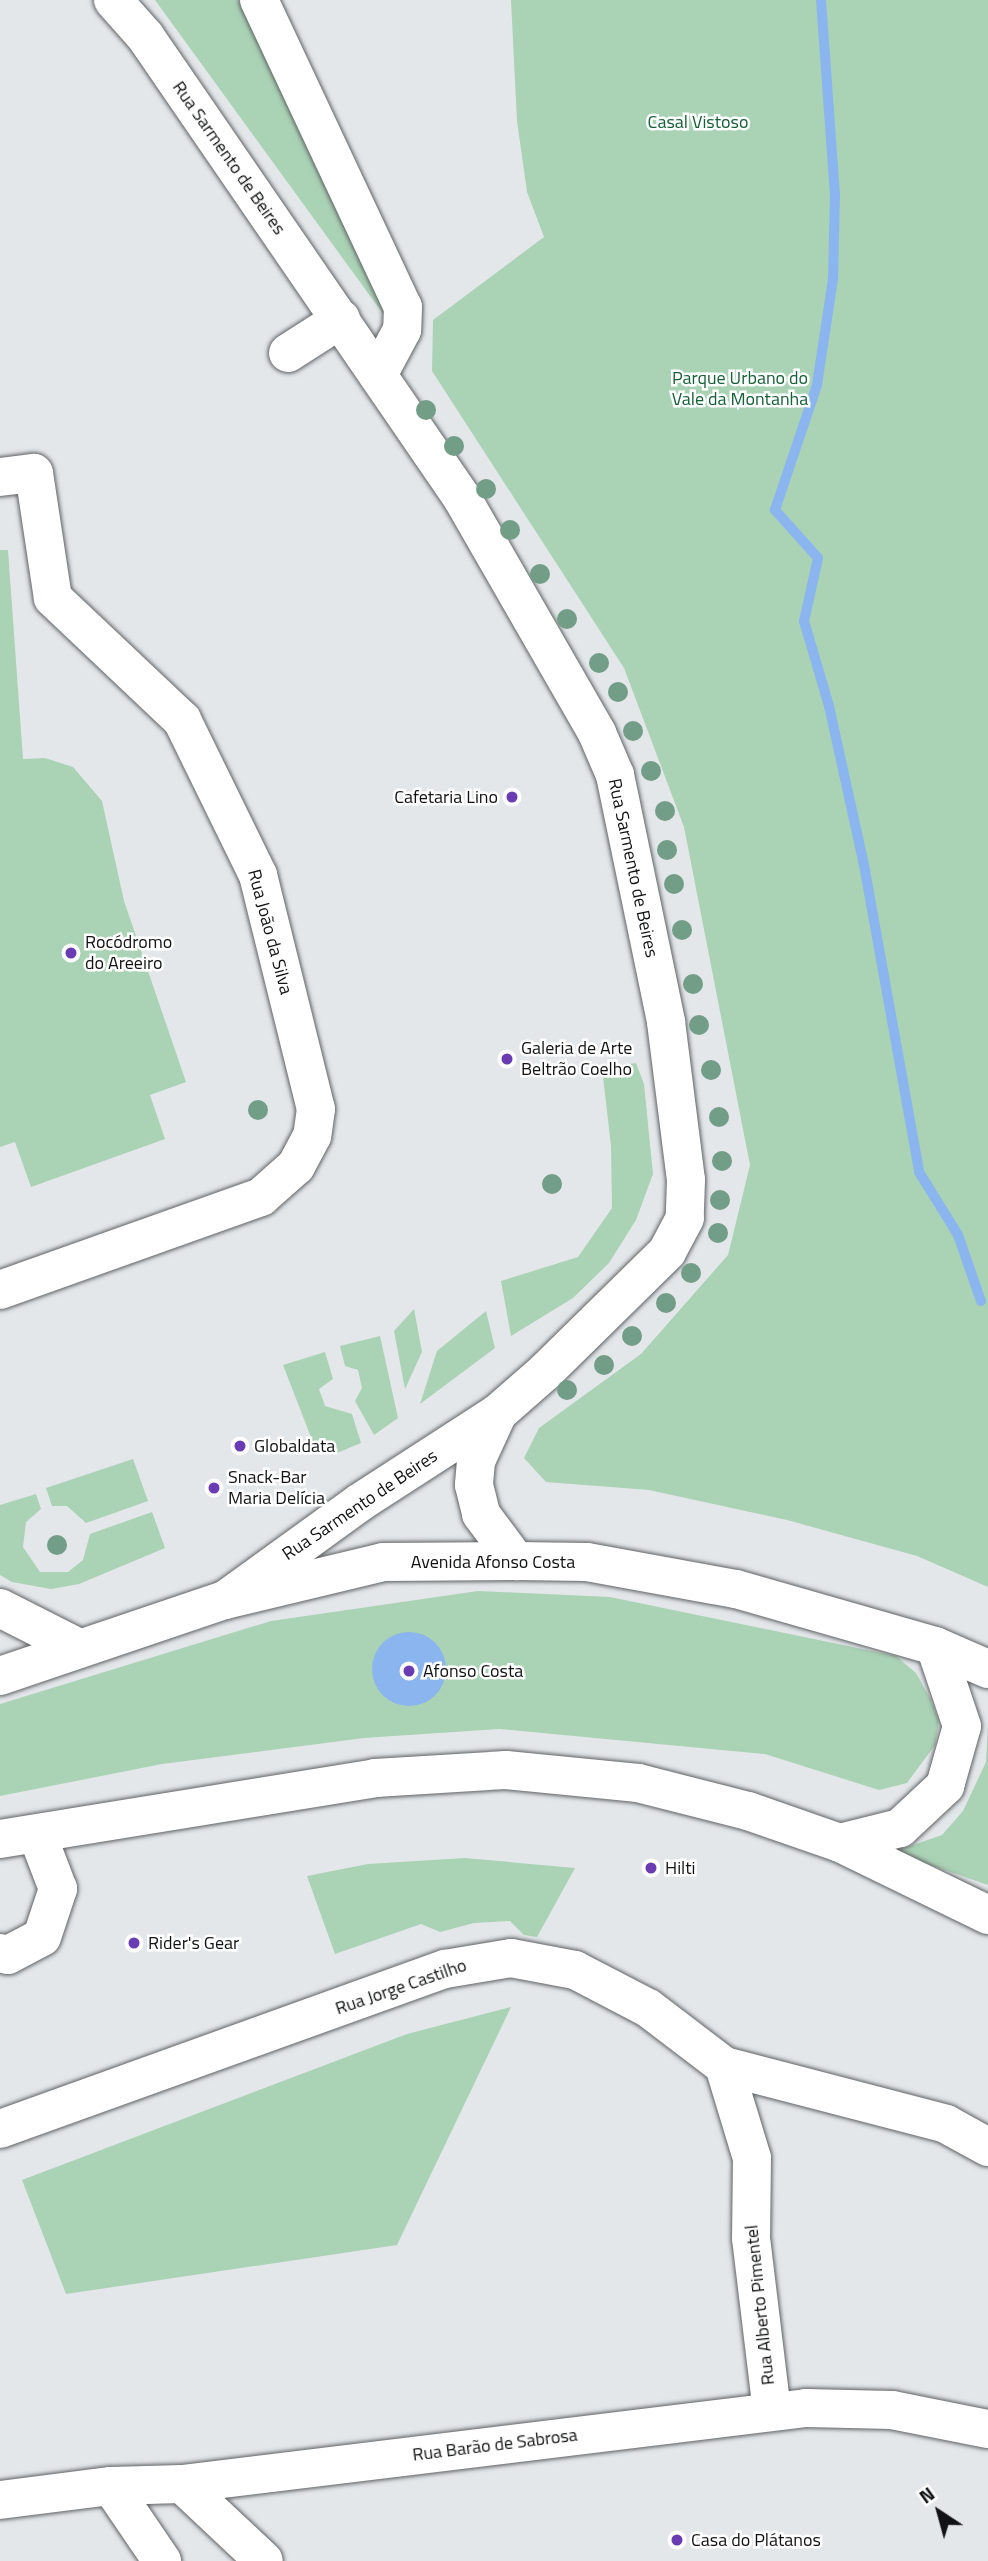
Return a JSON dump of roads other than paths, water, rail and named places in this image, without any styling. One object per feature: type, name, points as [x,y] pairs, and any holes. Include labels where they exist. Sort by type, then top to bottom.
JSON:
[{"type":"street","name":"Rua Sarmento de Beires","points":[[113,0],[145,36],[379,375],[509,575],[573,686],[615,775],[666,1022],[686,1180],[685,1218],[667,1252],[498,1413],[359,1503],[225,1600]]},
{"type":"street","points":[[259,0],[402,307],[402,330],[379,375]]},
{"type":"street","points":[[289,353],[341,319]]},
{"type":"street","name":"Rua João da Silva","points":[[0,477],[34,473],[53,598],[182,720],[258,875],[316,1109],[312,1136],[296,1166],[261,1197],[0,1290]]},
{"type":"street","name":"Rua Sarmento de Beires","points":[[498,1413],[476,1461],[474,1485],[481,1514],[516,1561]]},
{"type":"street","name":"Avenida Afonso Costa","points":[[0,1676],[225,1600],[383,1562],[516,1561],[587,1562],[736,1589],[936,1646],[988,1670]]},
{"type":"street","points":[[0,1608],[79,1648]]},
{"type":"street","points":[[840,1843],[900,1828],[945,1786],[962,1726],[936,1646]]},
{"type":"street","points":[[0,1839],[375,1777],[506,1770],[638,1783],[748,1811],[840,1843],[988,1915]]},
{"type":"street","points":[[0,1953],[8,1955],[43,1937],[58,1889],[55,1872],[37,1833]]},
{"type":"street","name":"Rua Jorge Castilho","points":[[0,2129],[445,1969],[489,1959],[533,1960],[575,1970],[648,2008],[724,2066],[946,2124],[988,2147]]},
{"type":"street","name":"Rua Alberto Pimentel","points":[[724,2066],[752,2158]]},
{"type":"street","name":"Rua Alberto Pimentel","points":[[771,2078],[752,2158],[751,2238],[772,2411]]},
{"type":"street","name":"Rua Barão de Sabrosa","points":[[0,2500],[111,2486],[182,2484],[772,2411],[843,2407],[892,2410],[988,2429]]},
{"type":"street","points":[[182,2484],[264,2561]]},
{"type":"street","points":[[111,2486],[162,2561]]},
{"type":"water","points":[[409,1632],[430,1638],[440,1648],[446,1669],[440,1690],[430,1700],[409,1706],[388,1700],[378,1690],[372,1669],[378,1648],[388,1638]]},
{"type":"waterway","points":[[821,0],[835,194],[833,279],[817,385],[775,510],[818,558],[804,621],[829,706],[864,865],[919,1172],[958,1235],[981,1301]]},
{"type":"place","name":"Cafetaria Lino","points":[[512,797]]},
{"type":"place","name":"Rocódromo do Areeiro","points":[[71,953]]},
{"type":"place","name":"Galeria de Arte Beltrão Coelho","points":[[507,1059]]},
{"type":"place","name":"Globaldata","points":[[240,1446]]},
{"type":"place","name":"Snack-Bar Maria Delícia","points":[[214,1488]]},
{"type":"place","name":"Afonso Costa","points":[[409,1671]]},
{"type":"place","name":"Hilti","points":[[651,1868]]},
{"type":"place","name":"Rider's Gear","points":[[134,1943]]},
{"type":"place","name":"Casa do Plátanos","points":[[677,2540]]},
{"type":"park label","name":"Casal Vistoso","points":[[698,122]]},
{"type":"park label","name":"Parque Urbano do Vale da Montanha","points":[[740,389]]}]
